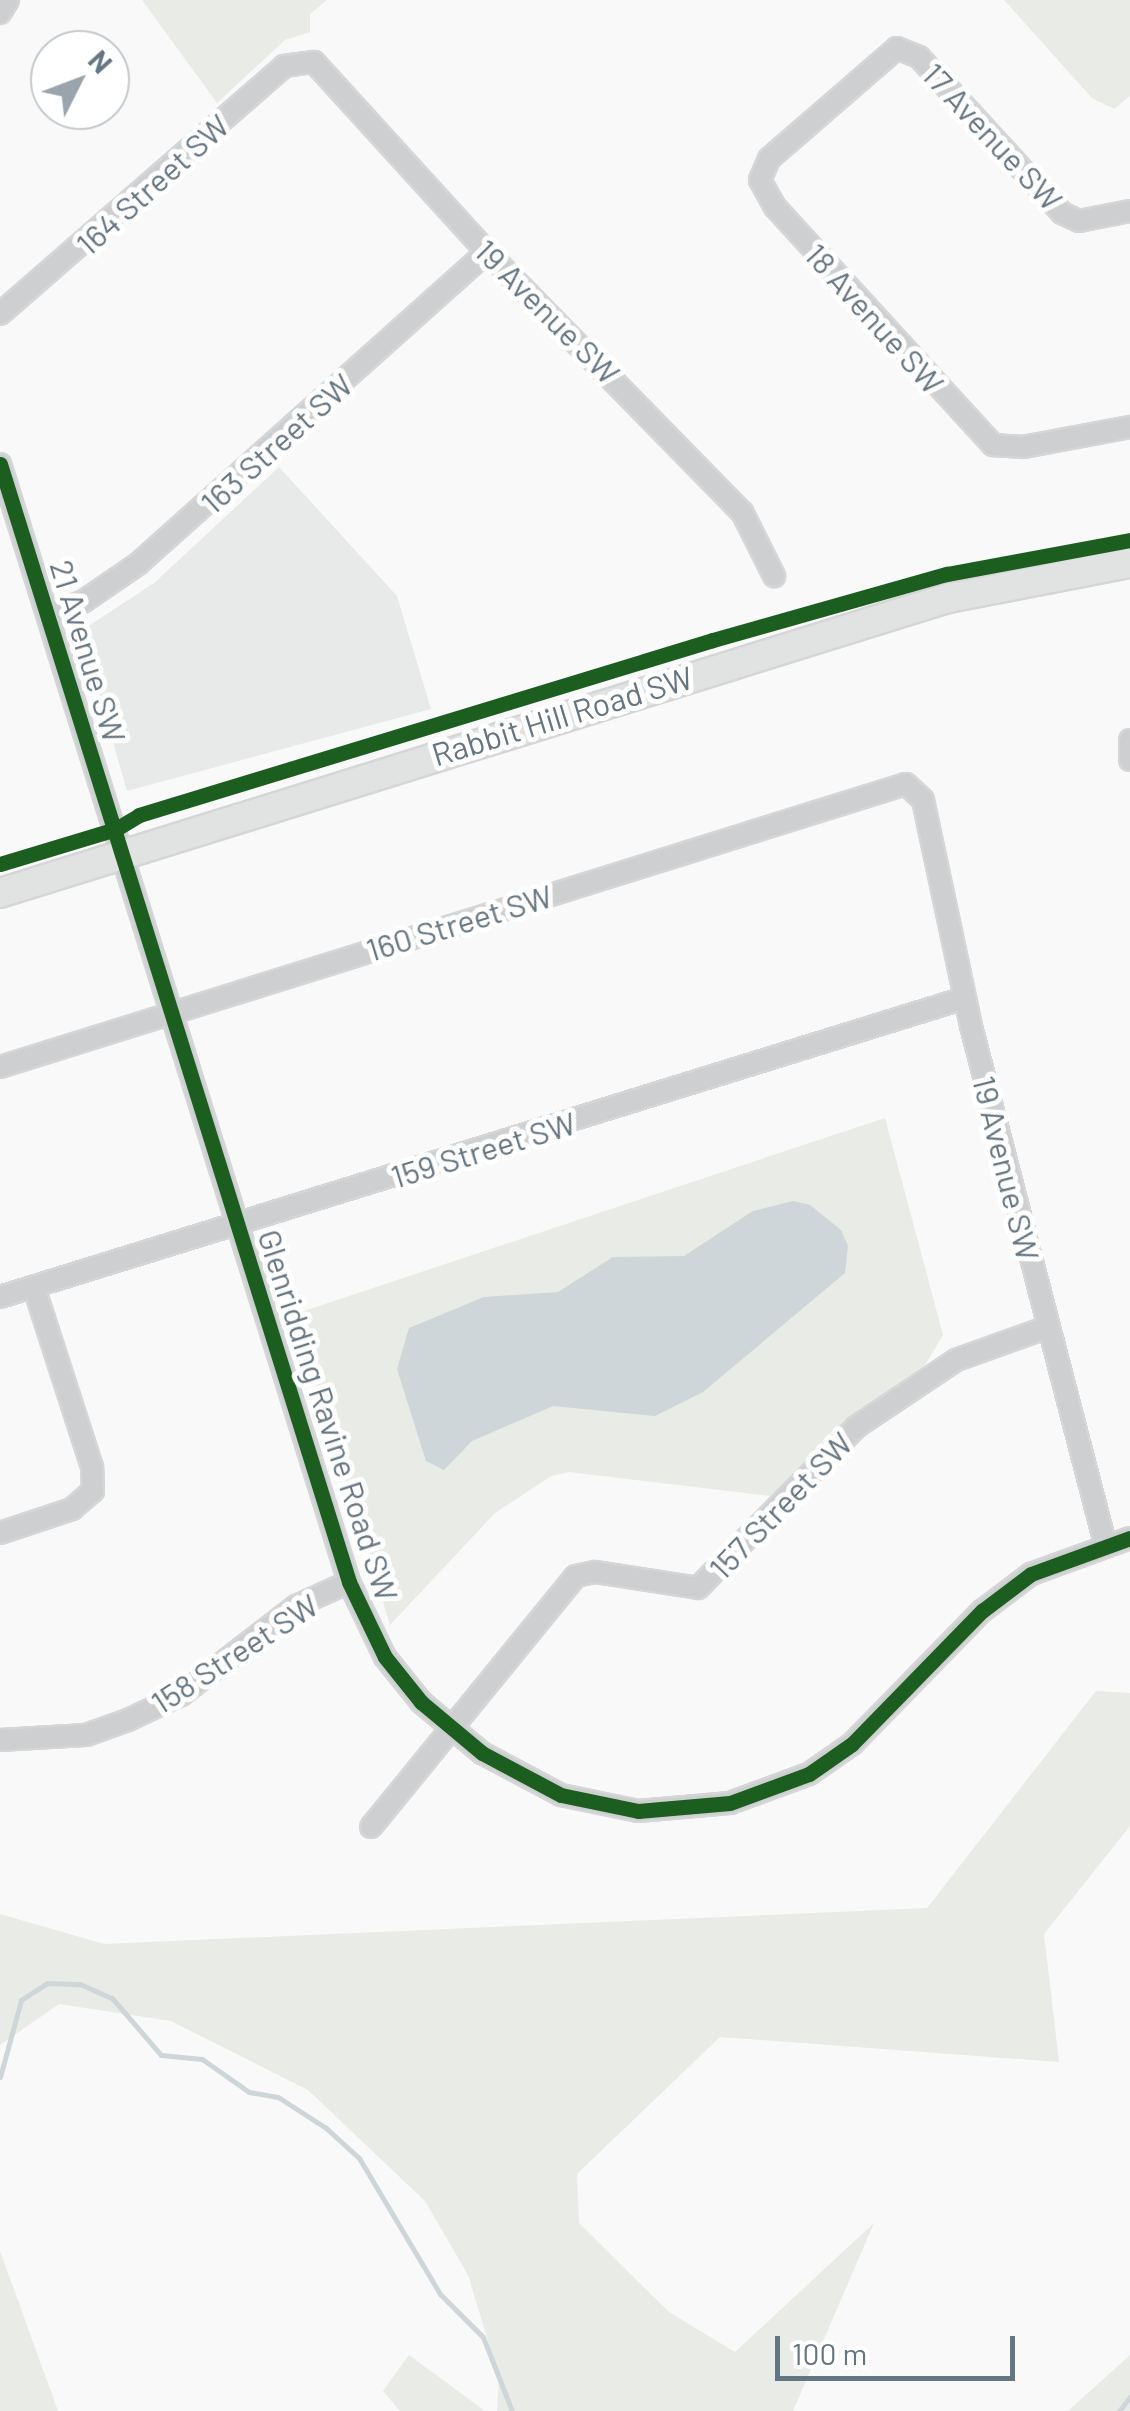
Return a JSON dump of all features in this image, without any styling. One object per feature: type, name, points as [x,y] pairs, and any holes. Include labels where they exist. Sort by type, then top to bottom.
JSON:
[{"type":"main road","name":"Rabbit Hill Road SW","points":[[0,893],[948,598],[1130,562]]},
{"type":"street","points":[[0,13],[8,0]]},
{"type":"street","name":"18 Avenue SW","points":[[908,50],[884,55],[769,160],[760,180],[775,207],[982,437],[999,448],[1130,428]]},
{"type":"street","name":"17 Avenue SW","points":[[908,50],[1062,213],[1079,221],[1130,211]]},
{"type":"street","name":"19 Avenue SW","points":[[306,59],[322,67],[487,252],[742,512],[774,576]]},
{"type":"street","name":"164 Street SW","points":[[0,314],[284,66],[306,59]]},
{"type":"street","name":"163 Street SW","points":[[50,613],[84,601],[138,564],[487,252]]},
{"type":"street","name":"21 Avenue SW","points":[[0,464],[124,854]]},
{"type":"street","points":[[1130,740],[1130,760]]},
{"type":"street","name":"160 Street SW","points":[[0,1067],[895,785],[917,791]]},
{"type":"street","name":"19 Avenue SW","points":[[917,791],[965,998],[1105,1543]]},
{"type":"street","name":"Glenridding Ravine Road SW","points":[[124,854],[350,1582],[385,1657],[450,1730],[519,1776],[602,1805],[689,1810],[770,1792],[852,1744],[1007,1590],[1105,1543],[1130,1538]]},
{"type":"street","name":"159 Street SW","points":[[0,1297],[36,1290],[965,998]]},
{"type":"street","points":[[0,1533],[72,1509],[93,1491],[92,1466],[36,1290]]},
{"type":"street","name":"157 Street SW","points":[[371,1827],[576,1576],[595,1572],[698,1588],[856,1428],[956,1360],[1048,1327]]},
{"type":"street","name":"158 Street SW","points":[[0,1740],[86,1735],[128,1720],[181,1695],[296,1606],[350,1582]]},
{"type":"shaded area","points":[[142,0],[327,0],[310,14],[310,32],[285,40],[217,103]]},
{"type":"shaded area","points":[[1004,0],[1130,0],[1130,96],[1114,109],[1092,98]]},
{"type":"shaded area","points":[[279,467],[397,596],[431,709],[127,791],[81,631],[154,583]]},
{"type":"shaded area","points":[[885,1118],[943,1335],[925,1365],[834,1430],[771,1496],[569,1472],[551,1476],[495,1513],[390,1625],[295,1314]]},
{"type":"shaded area","points":[[793,1201],[810,1205],[841,1230],[848,1246],[845,1273],[703,1392],[655,1416],[553,1406],[472,1441],[444,1470],[426,1461],[397,1369],[409,1328],[484,1297],[558,1292],[613,1257],[684,1256],[753,1211]]},
{"type":"shaded area","points":[[1096,1691],[1130,1693],[1130,1826],[1044,1934],[1059,2062],[720,2037],[577,2174],[579,2223],[669,2312],[735,2352],[874,2223],[793,2411],[497,2411],[499,2377],[468,2275],[425,2201],[308,2090],[171,2021],[59,2004],[0,2045],[0,1914],[104,1944],[927,1908]]},
{"type":"shaded area","points":[[0,2251],[58,2411],[0,2411]]},
{"type":"shaded area","points":[[409,2355],[485,2411],[400,2411],[383,2391]]},
{"type":"shaded area","points":[[1130,2355],[1130,2411],[1068,2411]]},
{"type":"waterway","points":[[0,2077],[21,2000],[47,1983],[80,1984],[112,1998],[161,2055],[202,2059],[249,2092],[278,2097],[326,2128],[359,2158],[440,2294],[483,2337],[512,2411]]},
{"type":"waterway","points":[[1119,2411],[1130,2397]]},
{"type":"cycle path","points":[[0,464],[349,1582],[385,1657],[421,1702],[482,1753],[561,1795],[638,1811],[730,1803],[809,1774],[852,1744],[982,1611],[1031,1574],[1130,1538]]},
{"type":"cycle path","points":[[0,864],[116,829],[139,815],[713,640],[947,574],[1130,540]]}]
